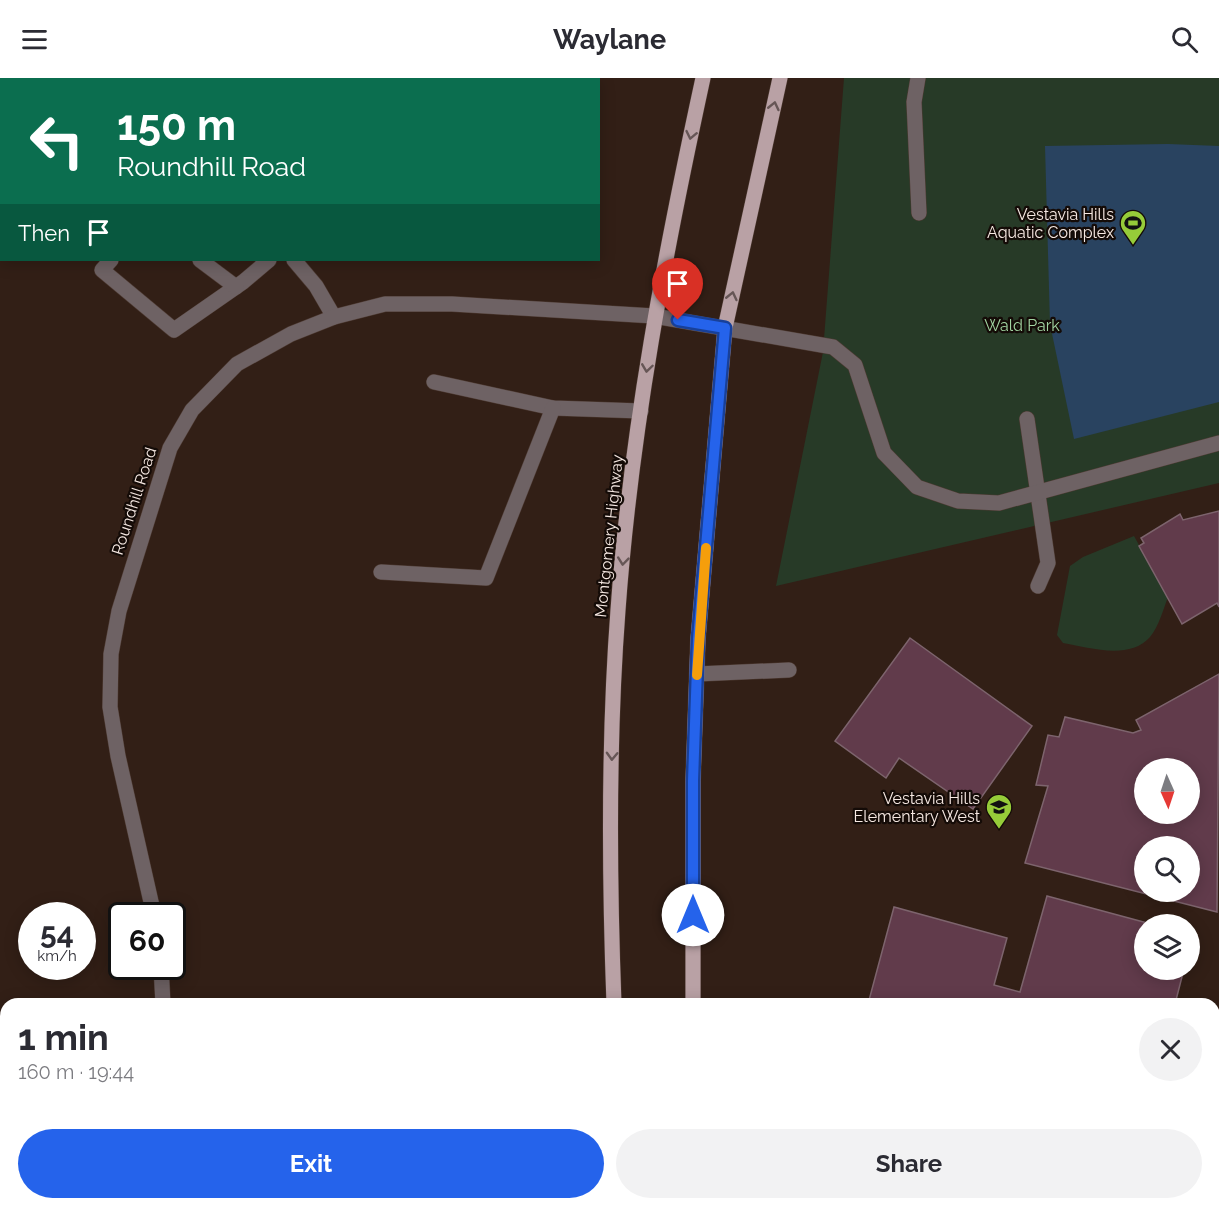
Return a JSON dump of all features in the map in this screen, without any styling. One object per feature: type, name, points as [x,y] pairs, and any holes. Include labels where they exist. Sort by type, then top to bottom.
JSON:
[{"type":"main road","name":"Montgomery Highway","points":[[614,998],[609,850],[618,610],[654,316],[703,78]]},
{"type":"main road","points":[[693,998],[693,781],[697,674],[725,328],[780,78]]},
{"type":"street","points":[[918,78],[914,102],[919,213]]},
{"type":"street","points":[[110,261],[102,270],[174,330],[236,287],[268,261]]},
{"type":"street","points":[[201,261],[236,287]]},
{"type":"street","points":[[295,261],[316,286],[334,317]]},
{"type":"street","name":"Roundhill Road","points":[[151,902],[118,756],[110,707],[111,654],[119,610],[170,448],[192,410],[237,364],[291,334],[334,317],[396,304],[541,308],[654,316],[833,347],[855,365],[884,453],[917,487],[958,501],[999,503],[1219,443]]},
{"type":"street","points":[[434,382],[553,408],[641,411]]},
{"type":"street","points":[[381,572],[486,578],[553,408]]},
{"type":"street","points":[[1027,419],[1048,563],[1038,586]]},
{"type":"street","points":[[697,674],[789,670]]},
{"type":"street","points":[[162,980],[164,998]]},
{"type":"green space","name":"Wald Park","points":[[844,78],[1219,78],[1219,483],[776,586],[823,352]]},
{"type":"green space","points":[[1134,536],[1168,597],[1153,633],[1141,644],[1131,649],[1096,649],[1063,643],[1057,635],[1070,566],[1083,557]]},
{"type":"water","name":"Vestavia Hills Aquatic Complex","points":[[1168,144],[1219,146],[1219,402],[1074,439],[1050,324],[1045,146]]},
{"type":"building","points":[[1219,511],[1219,607],[1217,603],[1182,624],[1139,546],[1144,543],[1141,538],[1180,514],[1183,520]]},
{"type":"building","points":[[910,638],[1032,726],[973,809],[899,758],[886,778],[835,741]]},
{"type":"building","points":[[1219,674],[1217,912],[1178,902],[1200,902],[1200,836],[1134,836],[1134,891],[1025,863],[1048,786],[1036,785],[1048,735],[1059,737],[1065,717],[1133,733],[1141,730],[1136,720]]},
{"type":"building","points":[[1047,896],[1134,919],[1134,980],[1181,980],[1177,998],[870,998],[894,907],[1007,938],[994,985],[1020,992]]},
{"type":"slow traffic","points":[[697,675],[706,548]]},
{"type":"place","name":"Vestavia Hills Aquatic Complex","points":[[1133,246]]},
{"type":"place","name":"Vestavia Hills Elementary West","points":[[999,830]]},
{"type":"route","points":[[678,320],[725,328],[698,639],[693,781],[693,915]]}]
